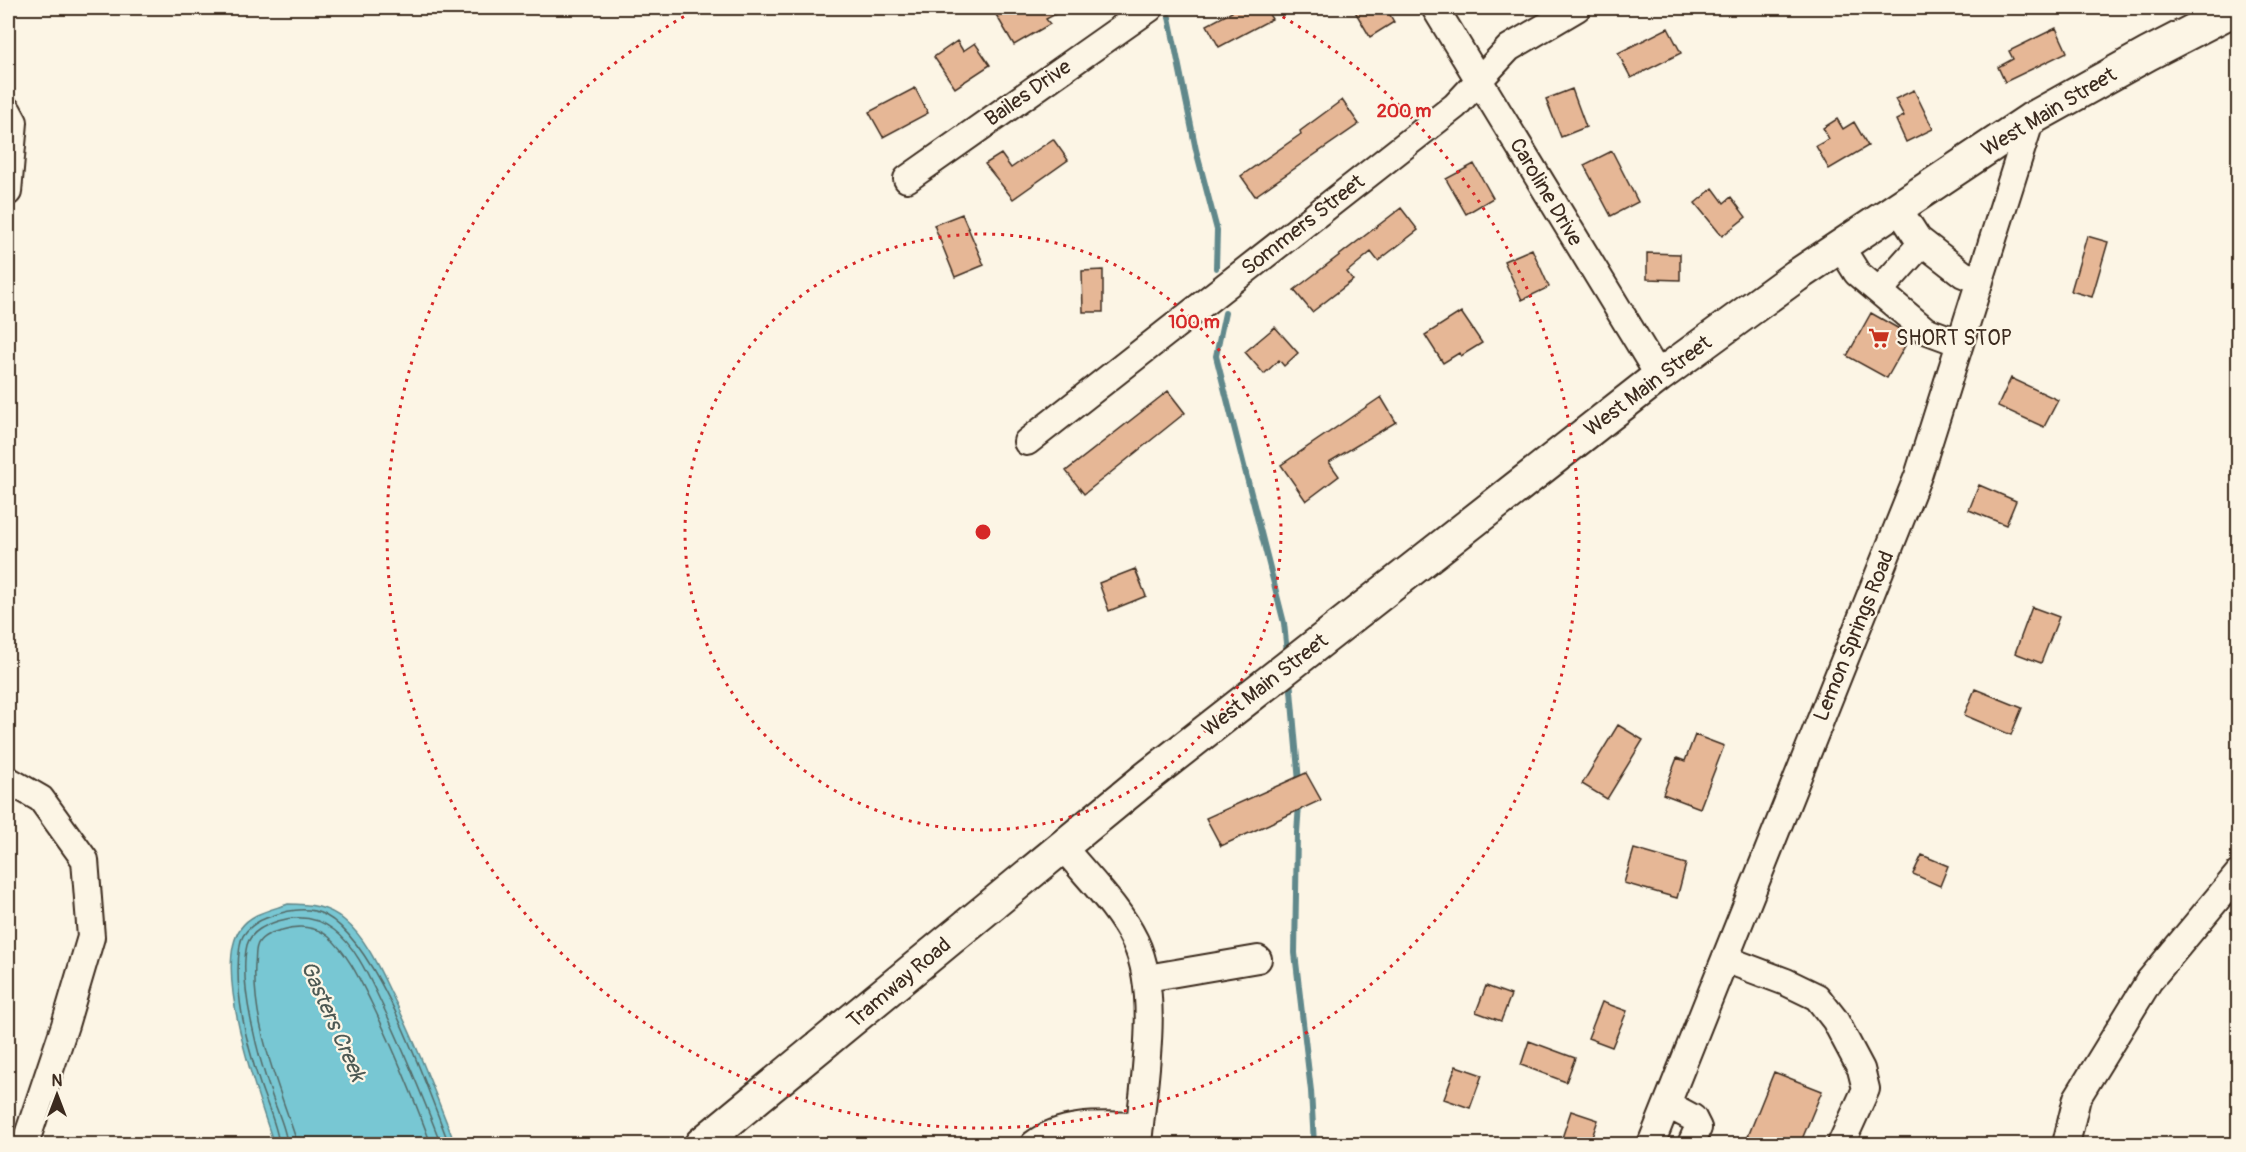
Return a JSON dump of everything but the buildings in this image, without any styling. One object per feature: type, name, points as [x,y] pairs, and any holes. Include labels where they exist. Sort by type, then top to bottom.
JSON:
[{"type":"main road","name":"West Main Street","points":[[1096,820],[1659,376],[1796,276],[2031,119],[2237,8]]},
{"type":"main road","name":"Tramway Road","points":[[701,1144],[1096,820]]},
{"type":"street","name":"Bailes Drive","points":[[907,179],[1150,8]]},
{"type":"street","name":"Caroline Drive","points":[[1435,8],[1659,376]]},
{"type":"street","name":"Sommers Street","points":[[1027,442],[1455,106],[1509,48],[1577,8]]},
{"type":"street","points":[[8,111],[14,122],[8,192]]},
{"type":"street","name":"Lemon Springs Road","points":[[1651,1144],[1918,476],[2031,119]]},
{"type":"street","points":[[1898,208],[1918,239],[1963,274],[1980,281]]},
{"type":"street","points":[[1879,291],[1923,243]]},
{"type":"street","points":[[1840,246],[1857,273],[1925,330],[1960,343]]},
{"type":"street","points":[[8,780],[41,799],[85,860],[91,937],[65,1025],[24,1144]]},
{"type":"street","points":[[1034,1144],[1060,1131],[1083,1126],[1139,1135],[1149,1021],[1145,967],[1135,941],[1122,919],[1063,847]]},
{"type":"street","points":[[2066,1144],[2077,1098],[2149,981],[2238,874]]},
{"type":"street","points":[[1147,978],[1258,959]]},
{"type":"street","points":[[1725,959],[1786,982],[1817,997],[1834,1020],[1861,1069],[1866,1089],[1841,1144]]},
{"type":"street","points":[[1667,1104],[1693,1118],[1698,1128],[1691,1144]]},
{"type":"water","name":"Gasters Creek","points":[[288,904],[311,905],[325,909],[338,915],[359,935],[382,974],[409,1030],[455,1144],[274,1144],[249,1067],[234,1003],[231,974],[233,948],[240,929],[250,919]]},
{"type":"waterway","points":[[1169,17],[1196,150],[1217,230],[1216,268]]},
{"type":"waterway","points":[[1225,313],[1216,356],[1284,623],[1287,653]]},
{"type":"waterway","points":[[1290,679],[1299,782]]},
{"type":"waterway","points":[[1299,804],[1295,953],[1311,1091],[1314,1144]]},
{"type":"place","name":"SHORT STOP","points":[[1879,338]]}]
